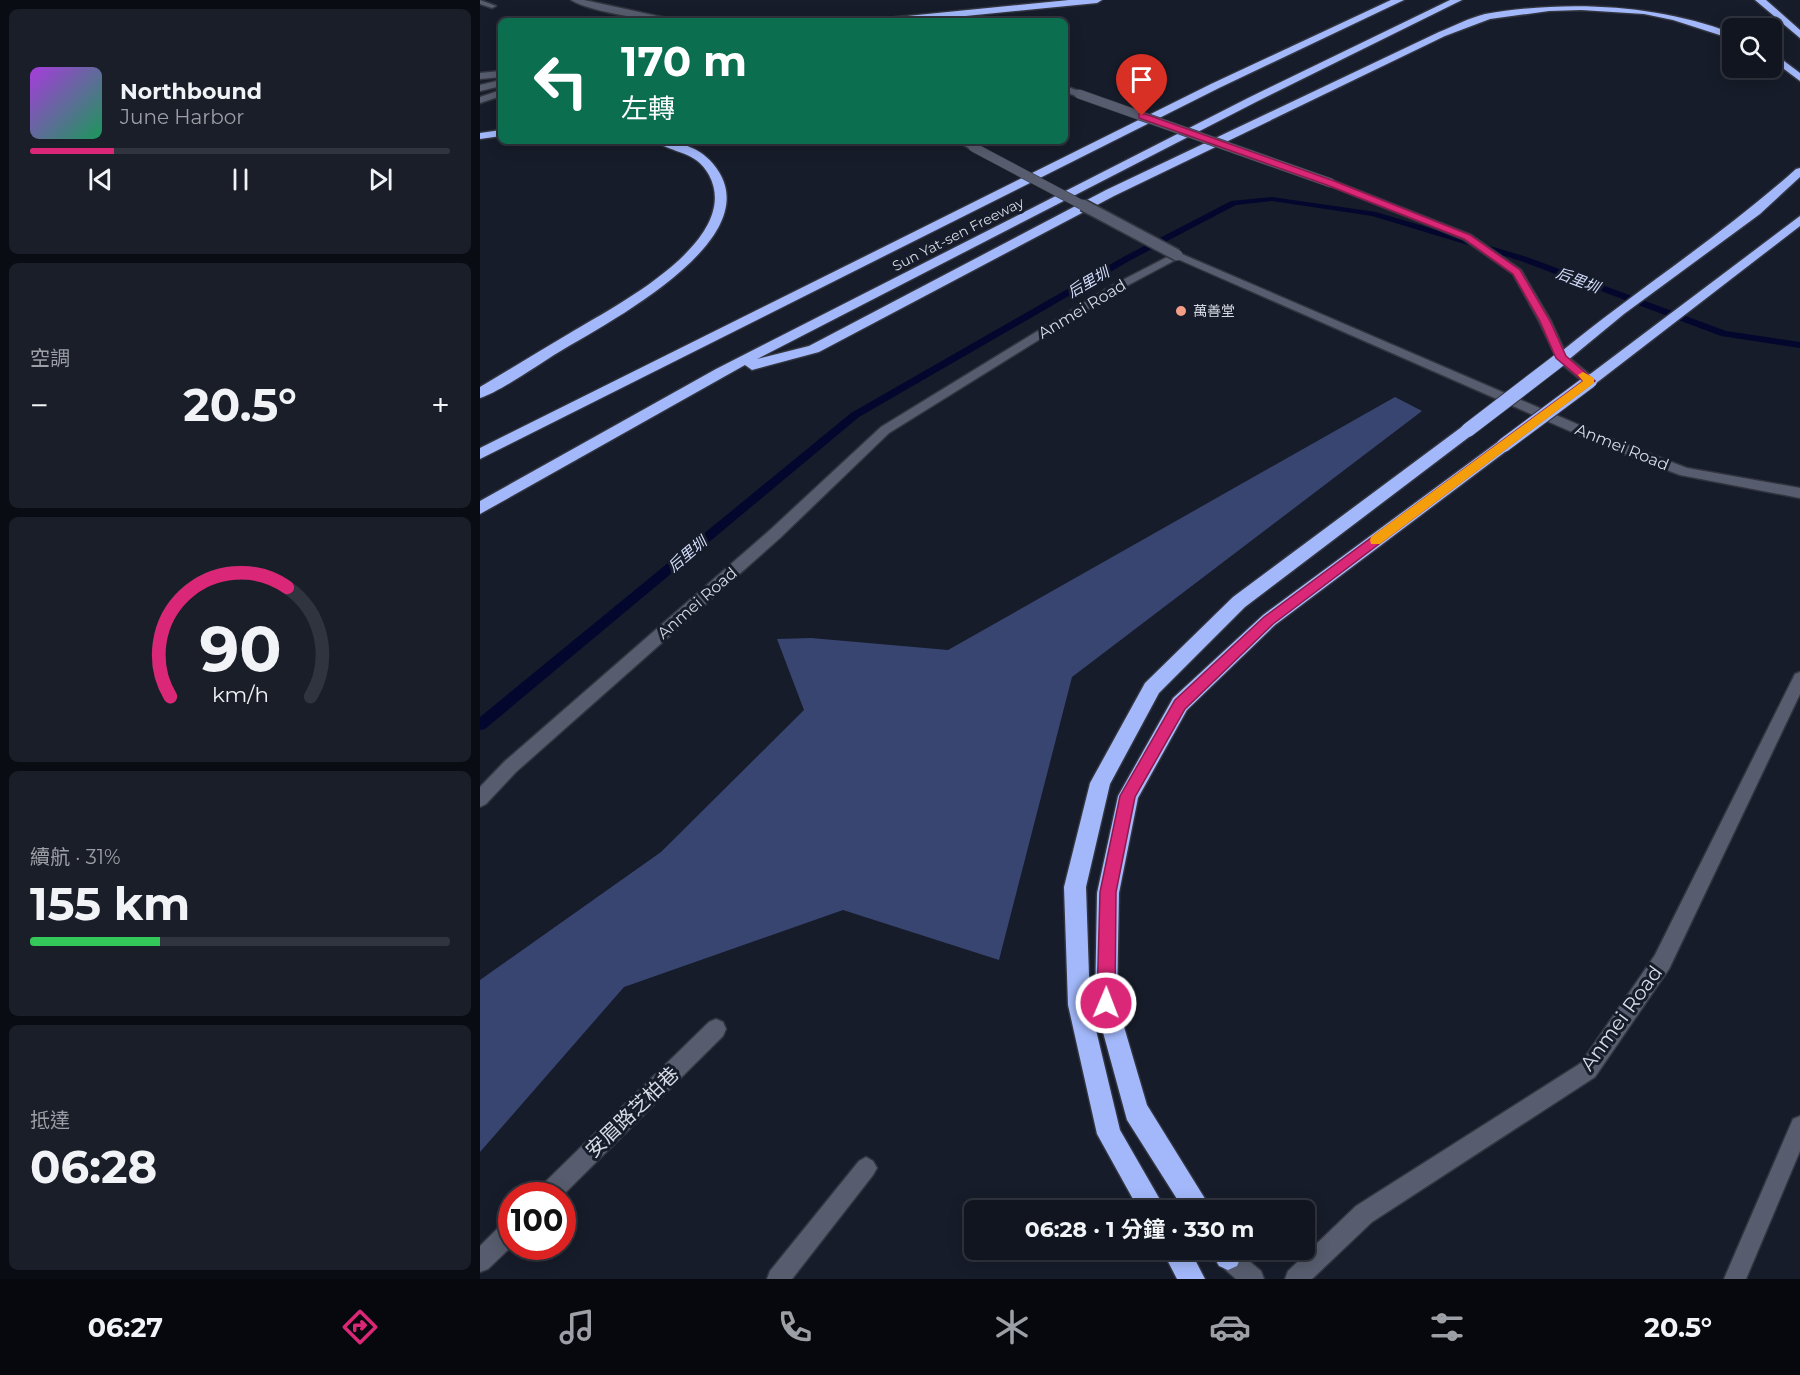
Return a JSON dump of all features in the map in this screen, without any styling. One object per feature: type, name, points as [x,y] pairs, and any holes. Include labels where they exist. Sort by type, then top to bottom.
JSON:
[{"type":"highway","points":[[917,18],[1097,0]]},
{"type":"highway","name":"Sun Yat-sen Freeway","points":[[480,454],[1204,92],[1399,0]]},
{"type":"highway","name":"Sun Yat-sen Freeway","points":[[480,508],[721,372],[1252,100],[1457,0]]},
{"type":"highway","points":[[1760,0],[1800,35]]},
{"type":"highway","points":[[721,372],[814,350],[1110,192],[1431,39],[1487,16],[1558,6],[1614,7],[1669,16],[1722,33]]},
{"type":"highway","points":[[1782,63],[1800,78]]},
{"type":"highway","points":[[480,136],[498,133]]},
{"type":"highway","points":[[480,393],[626,306],[677,269],[701,243],[717,213],[720,191],[715,174],[702,159],[673,144]]},
{"type":"highway","points":[[1147,1200],[1109,1134],[1078,1005],[1075,887],[1100,783],[1152,688],[1239,602],[1562,358],[1618,311],[1756,211],[1800,171]]},
{"type":"highway","points":[[1193,1200],[1136,1111],[1106,1003],[1108,892],[1128,796],[1180,704],[1269,620],[1590,381],[1800,220]]},
{"type":"highway","points":[[1181,1260],[1192,1279]]},
{"type":"street","points":[[575,0],[617,11],[658,18]]},
{"type":"street","points":[[480,1],[492,6]]},
{"type":"street","points":[[480,76],[498,74]]},
{"type":"street","points":[[480,88],[498,84]]},
{"type":"street","points":[[1068,90],[1331,183],[1467,237],[1517,272],[1545,321],[1562,358],[1590,381]]},
{"type":"street","points":[[480,100],[498,94]]},
{"type":"street","points":[[968,144],[1177,255]]},
{"type":"street","name":"Anmei Road","points":[[480,799],[510,767],[775,534],[885,430],[1115,288],[1177,255],[1609,443],[1685,472],[1800,493]]},
{"type":"street","name":"Anmei Road","points":[[1296,1279],[1364,1214],[1588,1070],[1662,962],[1800,678]]},
{"type":"street","name":"安眉路芝柏巷","points":[[561,1182],[716,1029]]},
{"type":"street","points":[[1735,1279],[1800,1126]]},
{"type":"street","points":[[778,1279],[866,1168]]},
{"type":"street","points":[[480,1261],[498,1244]]},
{"type":"street","points":[[1233,1260],[1253,1279]]},
{"type":"shaded area","points":[[1395,397],[1422,411],[1072,677],[999,960],[843,910],[624,987],[480,1152],[480,980],[661,852],[804,710],[777,639],[811,638],[948,650]]},
{"type":"waterway","name":"后里圳","points":[[480,725],[855,415],[1128,258],[1234,203],[1272,199],[1373,214],[1524,259],[1724,334],[1800,345]]},
{"type":"slow traffic","points":[[1376,540],[1590,381],[1583,375]]},
{"type":"place","name":"萬善堂","points":[[1181,311]]},
{"type":"route","points":[[1106,1003],[1108,892],[1128,796],[1180,704],[1269,620],[1590,381],[1562,358],[1545,321],[1517,272],[1467,237],[1331,183],[1142,116]]}]
